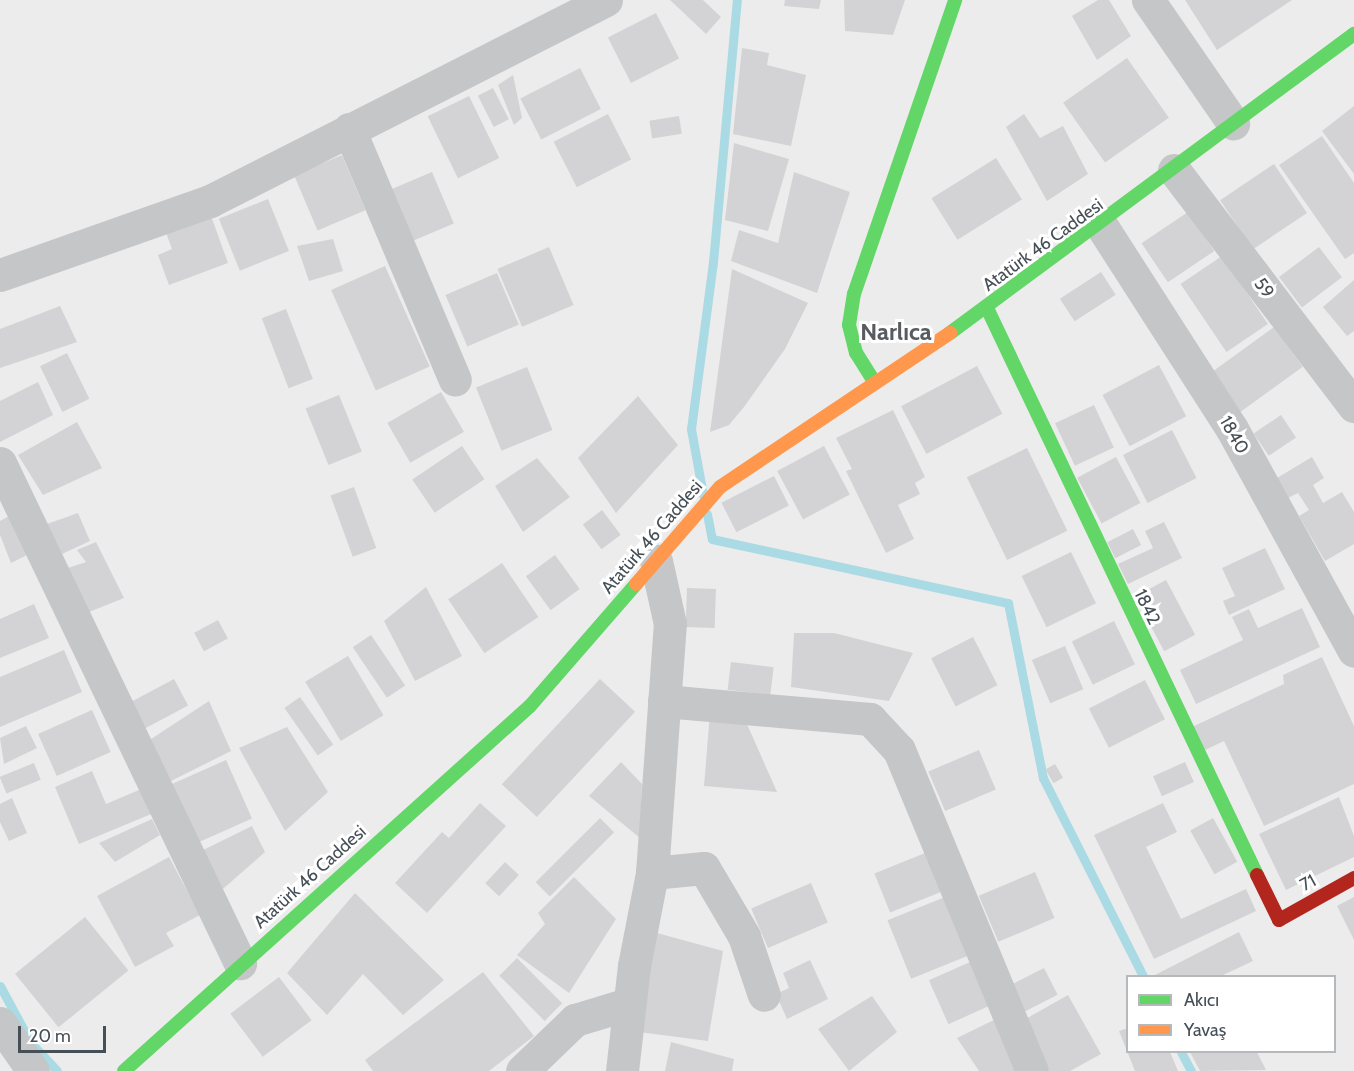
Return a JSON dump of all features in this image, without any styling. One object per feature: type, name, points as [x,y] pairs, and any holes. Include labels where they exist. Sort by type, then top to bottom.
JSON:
[{"type":"street","points":[[0,275],[210,201],[606,0]]},
{"type":"street","points":[[875,382],[856,353],[849,325],[854,294],[955,0]]},
{"type":"street","points":[[1148,0],[1233,123]]},
{"type":"street","name":"Atatürk 46 Caddesi","points":[[124,1071],[240,963],[530,706],[715,492],[987,308],[1354,34]]},
{"type":"street","points":[[349,129],[455,380]]},
{"type":"street","name":"59","points":[[1174,170],[1354,406]]},
{"type":"street","name":"1840","points":[[1101,225],[1232,429],[1354,651]]},
{"type":"street","name":"1842","points":[[987,308],[1279,920]]},
{"type":"street","points":[[0,463],[240,963]]},
{"type":"street","points":[[622,1071],[628,1005],[652,873],[670,624],[656,561]]},
{"type":"street","points":[[664,701],[870,718],[899,750],[1032,1071]]},
{"type":"street","points":[[652,873],[704,868],[744,936],[764,995]]},
{"type":"street","name":"71","points":[[1279,920],[1354,878]]},
{"type":"street","points":[[522,1071],[575,1020],[628,1005]]},
{"type":"street","points":[[0,1023],[33,1071]]},
{"type":"street","points":[[0,1059],[18,1071]]},
{"type":"building","points":[[670,0],[703,0],[721,17],[706,34]]},
{"type":"building","points":[[785,0],[821,0],[819,9],[784,6]]},
{"type":"building","points":[[844,0],[905,0],[893,35],[845,31]]},
{"type":"building","points":[[1098,0],[1109,0],[1131,36],[1097,60],[1072,16]]},
{"type":"building","points":[[1185,0],[1292,0],[1217,50]]},
{"type":"building","points":[[656,13],[679,58],[631,83],[608,38]]},
{"type":"building","points":[[742,48],[769,53],[767,65],[806,75],[791,146],[733,134]]},
{"type":"building","points":[[1127,58],[1169,118],[1105,163],[1063,103]]},
{"type":"building","points":[[580,68],[601,109],[541,139],[520,98]]},
{"type":"building","points":[[513,75],[522,118],[514,125],[498,85]]},
{"type":"building","points":[[493,88],[509,119],[494,127],[478,96]]},
{"type":"building","points":[[469,96],[499,158],[458,178],[428,116]]},
{"type":"building","points":[[1354,106],[1354,174],[1322,131]]},
{"type":"building","points":[[608,114],[631,159],[577,187],[554,142]]},
{"type":"building","points":[[1024,114],[1040,138],[1063,126],[1088,174],[1047,201],[1006,127]]},
{"type":"building","points":[[679,116],[682,134],[652,138],[649,121]]},
{"type":"building","points":[[1322,136],[1354,183],[1354,253],[1345,259],[1279,165]]},
{"type":"building","points":[[734,143],[789,159],[768,231],[725,220]]},
{"type":"building","points":[[342,155],[365,210],[318,231],[294,175]]},
{"type":"building","points":[[996,158],[1022,200],[958,240],[932,198]]},
{"type":"building","points":[[1274,164],[1307,213],[1253,249],[1220,200]]},
{"type":"building","points":[[432,172],[454,224],[406,244],[384,192]]},
{"type":"building","points":[[794,172],[850,192],[817,293],[731,261],[739,230],[778,243]]},
{"type":"building","points":[[268,199],[289,251],[240,271],[219,219]]},
{"type":"building","points":[[1188,212],[1214,251],[1168,282],[1142,243]]},
{"type":"building","points":[[210,213],[228,263],[169,285],[158,255],[172,249],[165,230]]},
{"type":"building","points":[[333,239],[343,271],[309,281],[297,246]]},
{"type":"building","points":[[549,247],[574,305],[522,327],[497,269]]},
{"type":"building","points":[[1319,247],[1342,277],[1302,307],[1279,277]]},
{"type":"building","points":[[1222,256],[1268,324],[1226,352],[1181,284]]},
{"type":"building","points":[[385,266],[430,366],[376,390],[331,290]]},
{"type":"building","points":[[732,269],[808,303],[785,349],[744,407],[729,425],[710,432]]},
{"type":"building","points":[[1101,272],[1116,295],[1075,321],[1060,299]]},
{"type":"building","points":[[497,273],[519,325],[467,346],[445,295]]},
{"type":"building","points":[[1354,280],[1354,331],[1347,336],[1323,307]]},
{"type":"building","points":[[60,306],[77,342],[0,368],[0,329]]},
{"type":"building","points":[[286,309],[313,379],[289,388],[262,318]]},
{"type":"building","points":[[1274,327],[1303,367],[1237,414],[1208,375]]},
{"type":"building","points":[[67,353],[89,399],[62,412],[40,366]]},
{"type":"building","points":[[1159,365],[1186,416],[1130,446],[1102,395]]},
{"type":"building","points":[[977,366],[1002,414],[926,454],[901,406]]},
{"type":"building","points":[[527,367],[552,430],[501,451],[476,388]]},
{"type":"building","points":[[38,382],[53,415],[0,442],[0,401]]},
{"type":"building","points":[[441,392],[464,432],[410,463],[387,423]]},
{"type":"building","points":[[339,395],[362,452],[328,465],[306,408]]},
{"type":"building","points":[[638,396],[678,445],[616,513],[578,458]]},
{"type":"building","points":[[1094,405],[1114,448],[1075,466],[1055,423]]},
{"type":"building","points":[[893,410],[925,477],[915,483],[920,494],[898,505],[914,539],[886,553],[846,471],[852,469],[836,438]]},
{"type":"building","points":[[1281,415],[1296,437],[1269,456],[1254,433]]},
{"type":"building","points":[[77,422],[102,468],[43,495],[18,455]]},
{"type":"building","points":[[1172,430],[1197,478],[1148,503],[1123,455]]},
{"type":"building","points":[[462,446],[484,479],[435,513],[412,480]]},
{"type":"building","points":[[824,446],[850,495],[803,519],[777,471]]},
{"type":"building","points":[[1027,448],[1067,531],[1007,560],[967,477]]},
{"type":"building","points":[[1116,457],[1140,503],[1102,524],[1077,478]]},
{"type":"building","points":[[1312,457],[1324,478],[1313,485],[1323,503],[1342,492],[1354,512],[1354,544],[1325,561],[1299,516],[1309,510],[1298,493],[1288,498],[1277,478]]},
{"type":"building","points":[[537,458],[570,497],[523,532],[495,486]]},
{"type":"building","points":[[774,476],[789,505],[736,532],[721,503]]},
{"type":"building","points":[[354,487],[376,548],[353,557],[331,496]]},
{"type":"building","points":[[602,510],[621,535],[601,549],[583,524]]},
{"type":"building","points":[[78,513],[90,541],[62,554],[47,524]]},
{"type":"building","points":[[11,515],[31,553],[11,563],[0,535],[0,521]]},
{"type":"building","points":[[1164,522],[1182,558],[1128,584],[1118,564],[1153,548],[1145,531]]},
{"type":"building","points":[[1133,529],[1141,545],[1115,558],[1107,542]]},
{"type":"building","points":[[96,542],[124,598],[79,616],[56,572],[86,562],[77,550]]},
{"type":"building","points":[[1265,548],[1285,589],[1229,615],[1223,601],[1235,596],[1222,568]]},
{"type":"building","points":[[1071,552],[1096,603],[1047,627],[1022,576]]},
{"type":"building","points":[[555,555],[580,589],[551,610],[526,576]]},
{"type":"building","points":[[502,563],[538,617],[484,653],[448,599]]},
{"type":"building","points":[[1166,580],[1195,635],[1164,651],[1135,596]]},
{"type":"building","points":[[426,587],[462,656],[415,681],[384,621]]},
{"type":"building","points":[[687,588],[716,589],[715,628],[686,627]]},
{"type":"building","points":[[34,604],[49,638],[0,658],[0,619]]},
{"type":"building","points":[[1302,608],[1320,647],[1196,704],[1180,670],[1243,640],[1232,617],[1249,609],[1258,628]]},
{"type":"building","points":[[218,620],[228,639],[204,651],[194,633]]},
{"type":"building","points":[[1114,621],[1135,664],[1093,685],[1072,642]]},
{"type":"building","points":[[794,633],[834,633],[913,653],[889,701],[791,687]]},
{"type":"building","points":[[371,635],[405,686],[387,698],[353,647]]},
{"type":"building","points":[[973,637],[998,685],[956,706],[931,658]]},
{"type":"building","points":[[1065,646],[1083,689],[1050,703],[1032,660]]},
{"type":"building","points":[[64,650],[82,692],[0,727],[0,677]]},
{"type":"building","points":[[348,656],[384,715],[341,741],[305,682]]},
{"type":"building","points":[[1322,657],[1354,726],[1354,784],[1264,826],[1224,741],[1203,751],[1192,727],[1284,684],[1283,675]]},
{"type":"building","points":[[731,662],[774,667],[770,695],[728,690]]},
{"type":"building","points":[[174,679],[188,705],[144,729],[130,702]]},
{"type":"building","points":[[600,679],[635,712],[537,817],[502,784]]},
{"type":"building","points":[[1145,680],[1165,719],[1109,748],[1089,709]]},
{"type":"building","points":[[300,697],[333,745],[318,755],[284,708]]},
{"type":"building","points":[[209,701],[231,751],[169,782],[148,741]]},
{"type":"building","points":[[92,710],[111,752],[57,776],[38,734]]},
{"type":"building","points":[[710,713],[743,715],[777,792],[704,786]]},
{"type":"building","points":[[26,726],[37,748],[4,764],[0,738]]},
{"type":"building","points":[[287,727],[328,792],[285,831],[239,748]]},
{"type":"building","points":[[979,750],[996,790],[945,811],[928,771]]},
{"type":"building","points":[[226,760],[252,818],[186,848],[160,789]]},
{"type":"building","points":[[621,762],[642,784],[640,838],[589,796]]},
{"type":"building","points":[[1185,762],[1194,782],[1162,796],[1153,776]]},
{"type":"building","points":[[34,763],[41,780],[6,794],[0,777]]},
{"type":"building","points":[[1055,764],[1063,778],[1053,783],[1045,770]]},
{"type":"building","points":[[92,771],[106,804],[146,787],[156,812],[79,844],[55,787]]},
{"type":"building","points":[[1339,797],[1354,836],[1354,857],[1286,890],[1259,834]]},
{"type":"building","points":[[12,798],[27,833],[9,841],[0,822],[0,804]]},
{"type":"building","points":[[480,803],[506,826],[427,913],[395,883],[442,832],[449,838]]},
{"type":"building","points":[[1163,803],[1177,832],[1146,847],[1181,919],[1246,889],[1256,911],[1154,959],[1094,835]]},
{"type":"building","points":[[600,818],[614,832],[550,896],[536,882]]},
{"type":"building","points":[[1213,818],[1237,862],[1215,874],[1190,831]]},
{"type":"building","points":[[152,819],[160,835],[115,862],[99,843]]},
{"type":"building","points":[[252,826],[265,852],[216,895],[193,855]]},
{"type":"building","points":[[930,851],[946,890],[890,912],[874,873]]},
{"type":"building","points":[[169,857],[200,915],[166,933],[174,946],[135,967],[97,896]]},
{"type":"building","points":[[505,862],[519,875],[499,896],[485,883]]},
{"type":"building","points":[[1035,872],[1055,918],[998,942],[979,896]]},
{"type":"building","points":[[574,877],[616,919],[569,993],[517,955],[545,924],[538,913]]},
{"type":"building","points":[[811,883],[828,923],[768,948],[751,908]]},
{"type":"building","points":[[355,893],[444,980],[403,1015],[363,974],[327,1015],[287,973]]},
{"type":"building","points":[[945,897],[969,955],[911,979],[888,920]]},
{"type":"building","points":[[1354,897],[1354,940],[1337,906]]},
{"type":"building","points":[[85,917],[128,971],[58,1027],[15,974]]},
{"type":"building","points":[[646,930],[723,951],[708,1041],[639,1032]]},
{"type":"building","points":[[1239,932],[1253,961],[1223,975],[1155,975]]},
{"type":"building","points":[[517,958],[562,1003],[545,1021],[499,976]]},
{"type":"building","points":[[810,960],[828,999],[787,1019],[776,994],[789,988],[783,973]]},
{"type":"building","points":[[970,962],[990,1006],[948,1024],[929,980]]},
{"type":"building","points":[[1044,968],[1058,995],[1018,1015],[1004,988]]},
{"type":"building","points":[[483,972],[534,1036],[489,1071],[373,1071],[365,1060]]},
{"type":"building","points":[[279,977],[311,1020],[263,1057],[230,1014]]},
{"type":"building","points":[[1068,995],[1101,1054],[1070,1071],[1049,1071],[1015,1025]]},
{"type":"building","points":[[872,996],[897,1032],[849,1071],[818,1029]]},
{"type":"building","points":[[998,1018],[1018,1071],[979,1071],[957,1038]]},
{"type":"building","points":[[1126,1029],[1126,1048],[1119,1031]]},
{"type":"building","points":[[671,1042],[734,1059],[732,1071],[665,1071]]},
{"type":"building","points":[[1128,1053],[1170,1053],[1178,1071],[1135,1071]]},
{"type":"building","points":[[1191,1053],[1258,1053],[1266,1070],[1200,1071]]},
{"type":"waterway","points":[[703,495],[691,429],[713,262],[737,0]]},
{"type":"waterway","points":[[707,514],[712,539],[1008,603],[1043,778],[1142,975]]},
{"type":"waterway","points":[[0,986],[26,1034]]},
{"type":"waterway","points":[[33,1045],[57,1071]]},
{"type":"waterway","points":[[1182,1053],[1191,1071]]},
{"type":"traffic: fast","points":[[875,383],[856,353],[849,325],[854,294],[955,0]]},
{"type":"traffic: fast","points":[[950,333],[1354,34]]},
{"type":"traffic: fast","points":[[987,308],[1257,875]]},
{"type":"traffic: fast","points":[[124,1071],[530,706],[636,584]]},
{"type":"traffic: slow","points":[[636,584],[720,487],[950,333]]},
{"type":"traffic: jam","points":[[1257,875],[1279,920],[1354,878]]},
{"type":"district","name":"Narlıca","points":[[896,332]]}]
